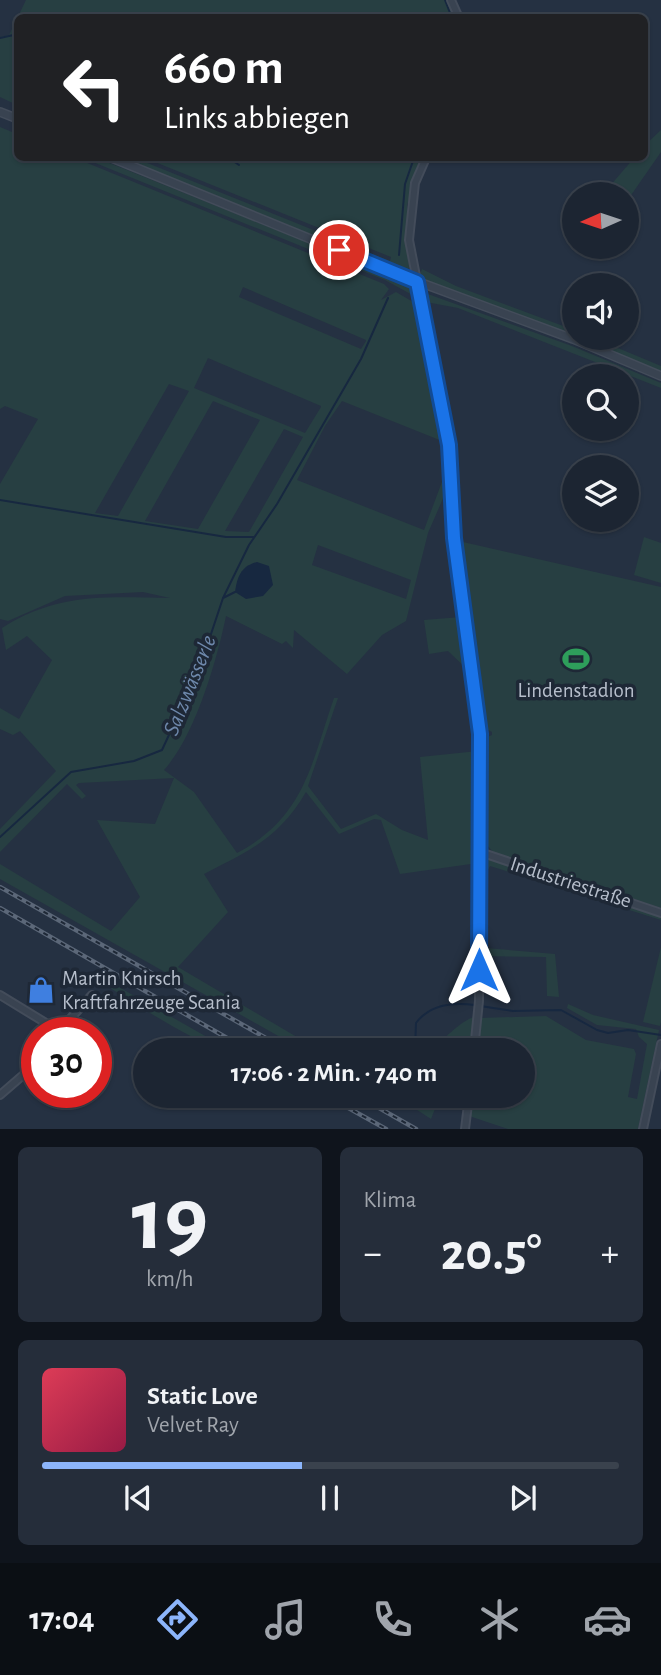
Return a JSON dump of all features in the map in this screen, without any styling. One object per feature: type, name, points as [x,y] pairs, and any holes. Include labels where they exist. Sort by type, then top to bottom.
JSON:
[{"type":"street","points":[[119,161],[417,282],[661,376]]},
{"type":"street","points":[[425,161],[415,183],[409,217],[410,252],[444,416],[453,478],[454,538],[480,734],[479,1001],[475,1038]]},
{"type":"street","name":"Industriestraße","points":[[480,852],[661,913]]},
{"type":"street","points":[[0,995],[35,1017]]},
{"type":"street","points":[[72,1017],[92,995]]},
{"type":"street","points":[[643,1129],[661,1044]]},
{"type":"street","points":[[0,1094],[21,1076]]},
{"type":"street","points":[[465,1129],[468,1108]]},
{"type":"green space","points":[[26,0],[448,0],[455,14],[19,14]]},
{"type":"green space","points":[[14,25],[14,104],[0,97],[0,37],[9,35]]},
{"type":"green space","points":[[0,127],[14,133],[14,161],[82,161],[384,284],[389,289],[381,300],[396,292],[420,306],[447,443],[342,401],[325,426],[297,480],[424,530],[449,463],[451,480],[428,533],[406,621],[382,635],[347,674],[294,630],[293,648],[286,641],[282,644],[226,616],[211,675],[195,718],[186,738],[164,770],[194,792],[237,853],[260,839],[292,806],[311,767],[334,698],[338,698],[308,786],[341,829],[376,814],[402,830],[428,840],[420,757],[478,751],[478,863],[400,874],[381,820],[374,819],[339,834],[306,792],[285,821],[262,842],[204,874],[228,912],[178,967],[299,1038],[282,1038],[0,879],[0,864],[111,931],[140,897],[97,820],[155,824],[174,778],[79,783],[76,785],[86,796],[82,799],[67,784],[0,852],[0,829],[56,771],[20,731],[13,735],[0,729],[0,708],[19,719],[52,660],[27,636],[6,650],[2,628],[23,616],[63,602],[104,598],[170,598],[143,592],[65,596],[8,621],[0,619],[0,484],[38,419],[5,406],[0,409]],"holes":[[[243,287],[366,340],[361,349],[239,297]],[[208,358],[321,406],[305,433],[194,388]],[[169,384],[189,391],[118,516],[95,513]],[[213,401],[260,420],[198,529],[145,521]],[[284,429],[303,437],[249,532],[225,531]],[[318,545],[411,580],[406,599],[312,565]]]},
{"type":"green space","points":[[661,130],[661,152],[639,184],[613,182],[631,161],[648,161],[648,142]]},
{"type":"green space","points":[[90,161],[104,161],[409,283],[416,291],[416,297],[385,280]]},
{"type":"green space","points":[[129,161],[142,161],[390,261],[391,257],[152,161],[422,161],[407,205],[409,268],[406,272]]},
{"type":"green space","points":[[422,269],[456,286],[562,326],[562,332],[426,281],[420,274]]},
{"type":"green space","points":[[425,293],[562,342],[562,349],[458,308],[426,302],[423,298]]},
{"type":"green space","points":[[425,306],[428,306],[455,440],[456,493],[447,415]]},
{"type":"green space","points":[[565,350],[582,350],[615,364],[600,364]]},
{"type":"green space","points":[[608,350],[623,350],[661,366],[661,371]]},
{"type":"green space","points":[[639,374],[661,383],[661,388],[639,379]]},
{"type":"green space","points":[[644,537],[661,543],[661,583],[634,575]]},
{"type":"green space","name":"Lindenstadion","points":[[463,542],[661,587],[661,908],[494,853],[486,844],[485,738],[492,735],[492,732],[485,728],[459,546]]},
{"type":"green space","points":[[461,617],[470,672],[448,651],[429,654],[424,620]]},
{"type":"green space","points":[[487,860],[496,860],[661,916],[661,920],[490,866],[487,872],[486,948],[555,954],[559,997],[547,996],[546,957],[481,956],[482,877]]},
{"type":"green space","points":[[661,947],[661,1022],[660,1026],[643,1022]]},
{"type":"green space","points":[[94,973],[209,1038],[195,1038],[181,1031],[92,977]]},
{"type":"green space","points":[[568,1004],[593,1015],[659,1030],[638,1129],[508,1129],[469,1116],[470,1108],[535,1108],[535,1038],[478,1038],[480,1018],[546,1016],[586,1040],[634,1049],[636,1054],[628,1097],[637,1099],[647,1044],[639,1037],[636,1029],[597,1025],[567,1008]]},
{"type":"green space","points":[[476,1016],[473,1038],[444,1038]]},
{"type":"green space","points":[[414,1108],[435,1108],[431,1119]]},
{"type":"water","points":[[257,562],[269,566],[273,585],[263,596],[246,599],[235,592],[237,582],[244,569]]},
{"type":"waterway","name":"Salzwässerle","points":[[445,0],[450,14]]},
{"type":"waterway","points":[[0,38],[14,35]]},
{"type":"waterway","points":[[233,161],[239,165]]},
{"type":"waterway","name":"Salzwässerle","points":[[399,255],[405,184],[413,161]]},
{"type":"waterway","name":"Salzwässerle","points":[[0,837],[71,772],[134,761],[162,750],[199,670],[223,598],[249,545],[277,504],[361,359],[388,298]]},
{"type":"waterway","name":"Salzwässerle","points":[[0,500],[226,537],[253,537]]},
{"type":"waterway","name":"Salzwässerle","points":[[223,598],[235,592]]},
{"type":"waterway","name":"Salzwässerle","points":[[415,1038],[416,1023],[435,1008],[450,1004],[475,1005]]},
{"type":"waterway","name":"Salzwässerle","points":[[480,1006],[513,1011],[561,1010],[597,1030],[608,1033],[628,1030],[661,1035]]},
{"type":"railway","points":[[0,887],[266,1038]]},
{"type":"railway","points":[[0,908],[227,1038]]},
{"type":"railway","points":[[348,1108],[386,1129]]},
{"type":"railway","points":[[379,1108],[416,1129]]},
{"type":"place","name":"Lindenstadion","points":[[576,659]]},
{"type":"place","name":"Martin Knirsch Kraftfahrzeuge Scania","points":[[41,990]]},
{"type":"route","points":[[339,250],[417,282],[444,416],[453,478],[454,538],[480,734],[479,970]]}]
